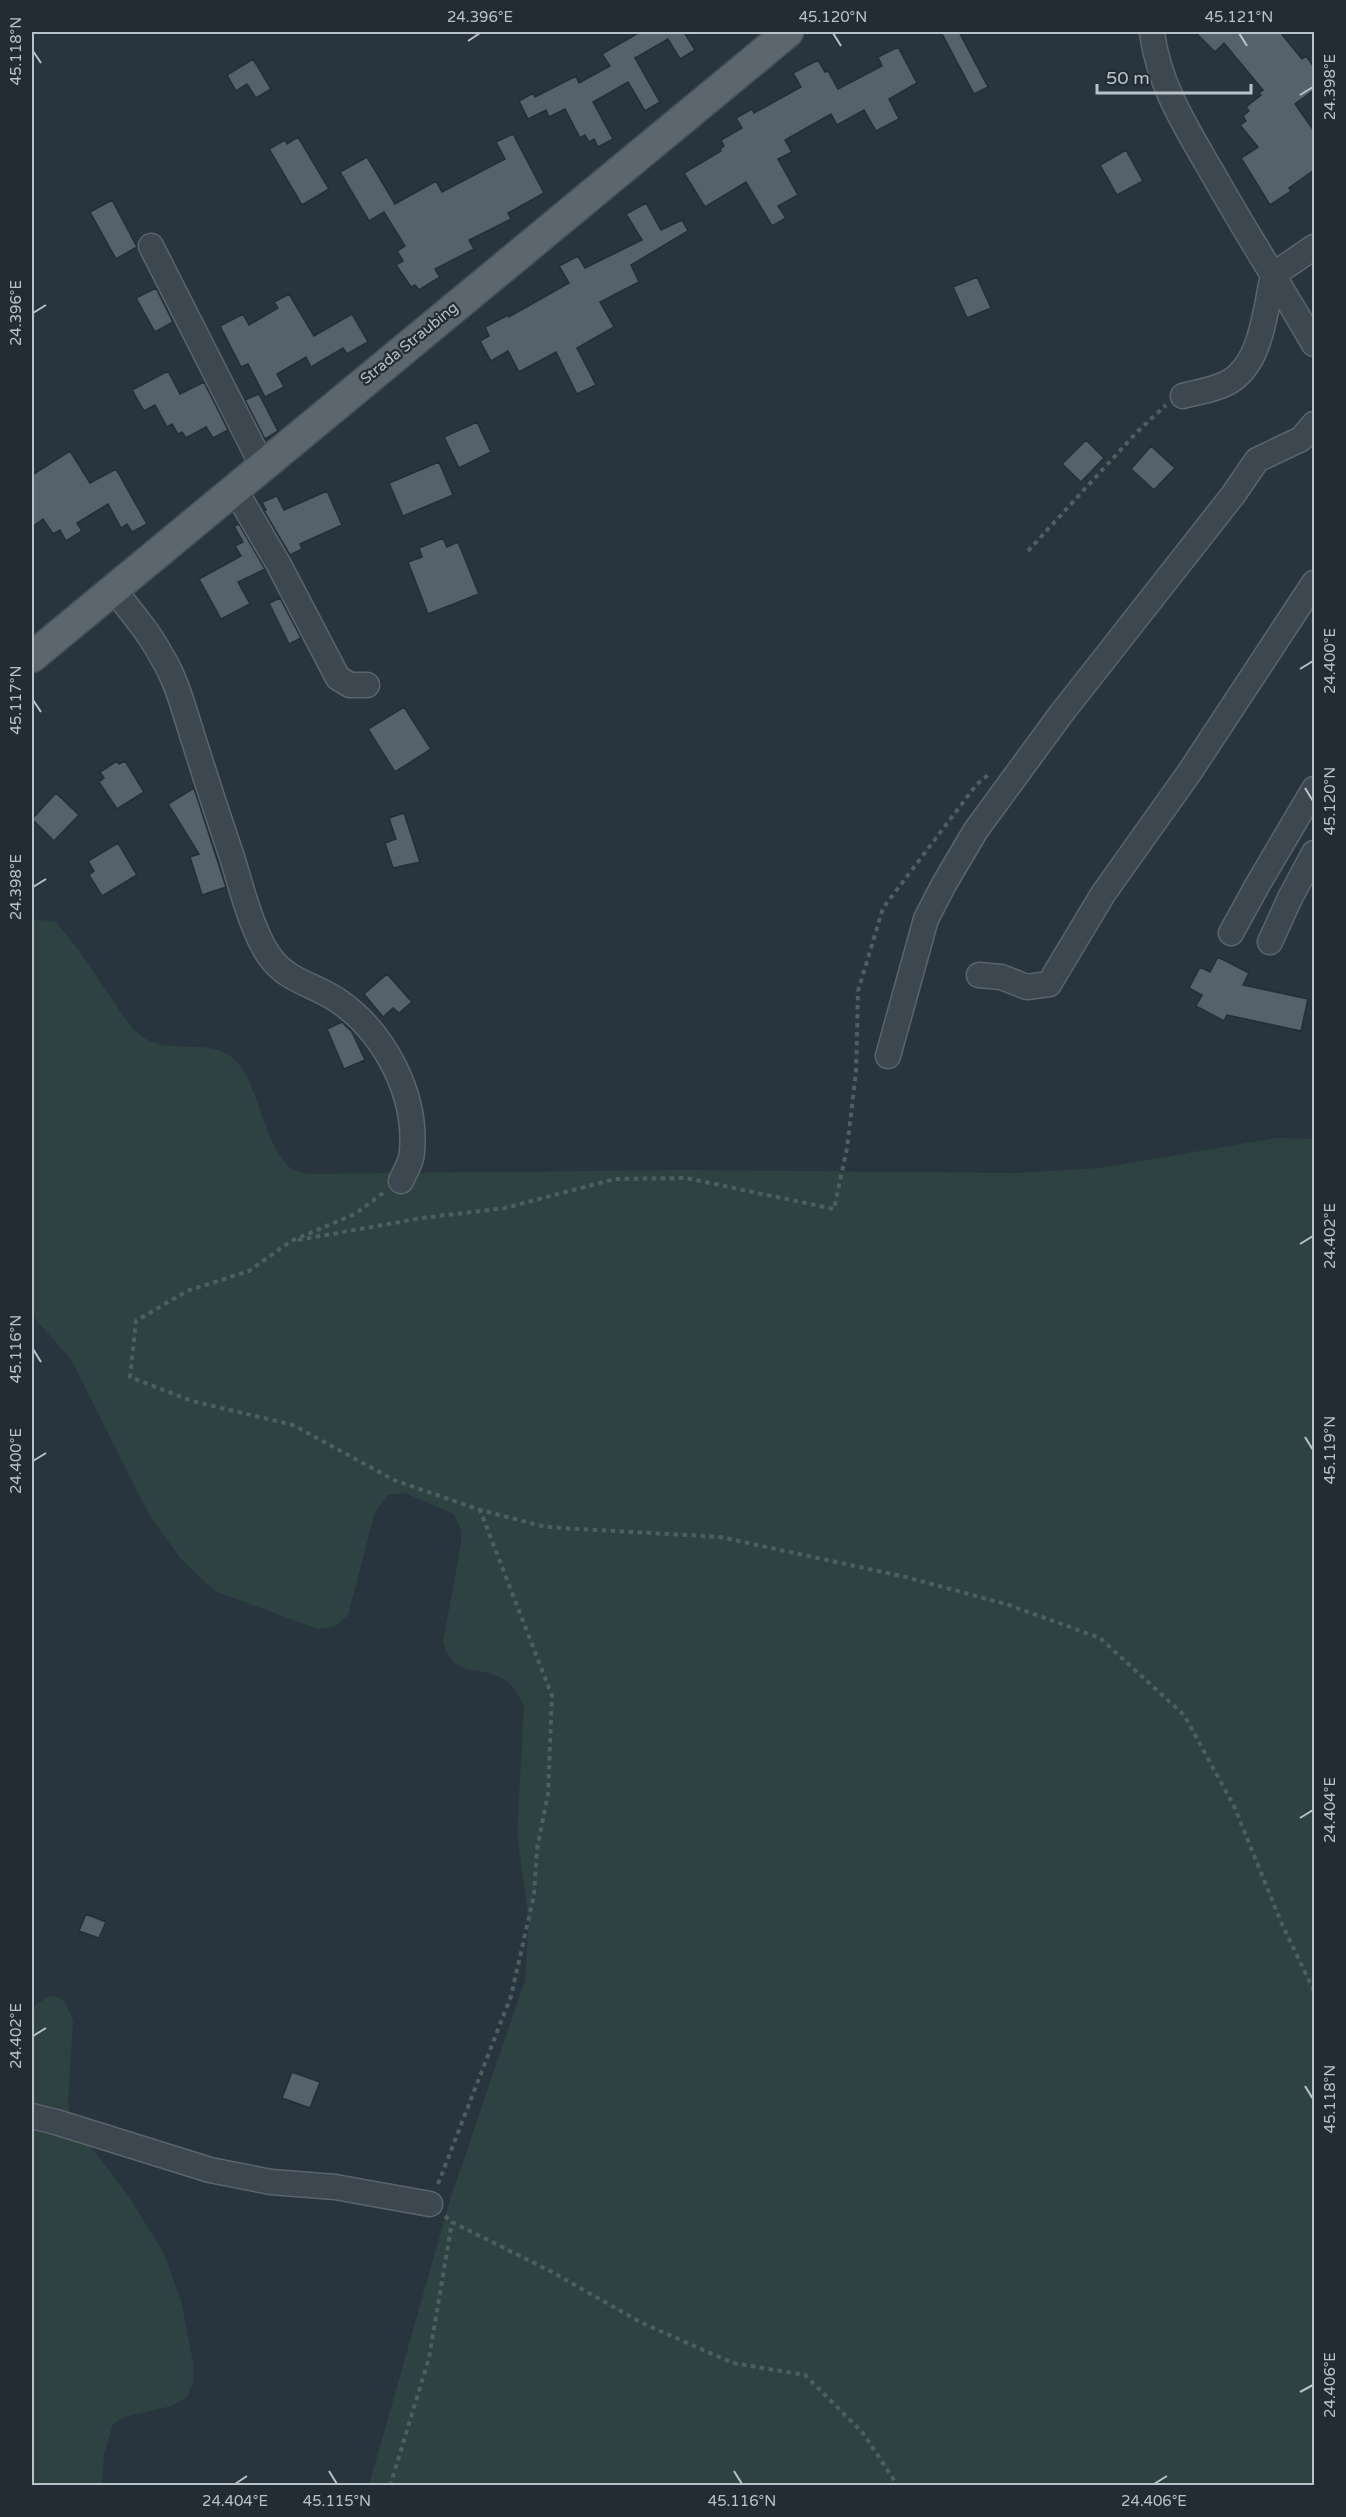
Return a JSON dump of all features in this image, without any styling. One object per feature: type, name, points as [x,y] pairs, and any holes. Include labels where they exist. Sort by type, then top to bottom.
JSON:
[{"type":"main road","name":"Strada Straubing","points":[[32,657],[788,32]]},
{"type":"street","points":[[1152,32],[1158,66],[1174,104],[1314,344]]},
{"type":"street","points":[[151,246],[262,465]]},
{"type":"street","points":[[1183,396],[1226,384],[1247,367],[1257,343],[1273,275],[1314,247]]},
{"type":"street","points":[[888,1056],[926,919],[976,830],[1061,714],[1233,495],[1257,460],[1301,440],[1314,424]]},
{"type":"street","points":[[234,488],[279,565],[338,678],[350,685],[367,685]]},
{"type":"street","points":[[979,975],[1001,977],[1027,987],[1049,984],[1103,894],[1189,773],[1314,583]]},
{"type":"street","points":[[113,589],[139,621],[162,656],[179,693],[251,915],[274,962],[294,977],[338,1000],[364,1020],[389,1057],[405,1092],[412,1130],[412,1154],[401,1181]]},
{"type":"street","points":[[1232,933],[1314,789]]},
{"type":"street","points":[[1270,942],[1314,852]]},
{"type":"street","points":[[32,2116],[210,2170],[271,2182],[335,2187],[430,2204]]},
{"type":"path","points":[[1028,551],[1137,432],[1166,405],[1183,396]]},
{"type":"path","points":[[291,1241],[422,1218],[505,1208],[615,1179],[687,1178],[834,1209],[847,1148],[853,1094],[858,991],[883,908],[977,784],[993,770]]},
{"type":"path","points":[[401,1181],[355,1214],[291,1241],[249,1271],[188,1291],[136,1321],[130,1377],[192,1401],[294,1425],[394,1480],[480,1510],[546,1527],[720,1537],[906,1577],[1009,1605],[1100,1638],[1184,1715],[1234,1806],[1281,1922],[1314,1991]]},
{"type":"path","points":[[480,1510],[552,1696],[548,1794],[537,1849],[534,1895],[511,1996],[430,2204],[452,2222],[552,2272],[642,2323],[734,2363],[805,2375],[863,2433],[898,2486]]},
{"type":"path","points":[[390,2486],[429,2358],[452,2222]]},
{"type":"green space","points":[[33,919],[55,922],[78,950],[126,1020],[144,1038],[169,1046],[208,1048],[231,1057],[241,1067],[247,1078],[276,1149],[283,1160],[294,1170],[309,1174],[684,1170],[1017,1173],[1099,1168],[1276,1138],[1314,1139],[1314,2485],[369,2485],[450,2200],[525,1980],[529,1920],[517,1835],[524,1707],[506,1681],[492,1674],[459,1666],[447,1653],[443,1642],[461,1544],[461,1530],[454,1514],[405,1493],[388,1495],[375,1512],[348,1615],[334,1627],[318,1629],[215,1591],[181,1559],[150,1516],[72,1361],[32,1315]]},
{"type":"green space","points":[[50,1996],[65,2002],[73,2021],[68,2103],[71,2121],[127,2194],[164,2253],[181,2301],[193,2362],[194,2380],[188,2396],[172,2406],[124,2417],[113,2424],[104,2454],[102,2485],[32,2486],[32,2007]]},
{"type":"building","points":[[640,32],[684,32],[695,50],[680,59],[668,39],[635,58],[660,102],[645,111],[628,82],[593,102],[613,139],[598,147],[594,139],[589,142],[585,135],[580,138],[565,109],[549,117],[546,110],[528,119],[519,101],[533,93],[535,97],[576,76],[579,83],[610,66],[602,54]]},
{"type":"building","points":[[941,32],[959,32],[988,87],[974,94]]},
{"type":"building","points":[[1195,32],[1280,32],[1302,59],[1306,56],[1314,67],[1314,90],[1295,104],[1314,131],[1314,170],[1289,188],[1291,191],[1270,205],[1241,158],[1258,147],[1240,125],[1246,121],[1243,116],[1249,111],[1246,107],[1261,95],[1259,93],[1263,90],[1224,43],[1215,52]]},
{"type":"building","points":[[898,47],[917,83],[889,99],[899,119],[876,131],[864,110],[837,125],[831,114],[785,140],[792,152],[778,159],[798,195],[778,206],[786,218],[772,226],[746,182],[705,207],[684,173],[721,151],[720,149],[724,146],[721,140],[742,128],[736,118],[752,109],[754,113],[801,87],[793,73],[818,60],[825,72],[828,71],[838,89],[882,66],[878,57]]},
{"type":"building","points":[[253,59],[271,89],[256,98],[247,84],[236,91],[227,75]]},
{"type":"building","points":[[513,134],[544,193],[508,213],[511,219],[469,240],[474,249],[435,269],[440,277],[419,290],[415,285],[411,287],[396,265],[403,261],[397,251],[405,246],[384,212],[369,221],[340,172],[367,157],[395,204],[436,181],[442,192],[505,159],[496,142]]},
{"type":"building","points":[[298,137],[329,189],[302,205],[269,149],[285,140],[287,144]]},
{"type":"building","points":[[1126,150],[1143,181],[1117,195],[1100,165]]},
{"type":"building","points":[[112,200],[137,247],[116,259],[90,212]]},
{"type":"building","points":[[646,203],[661,230],[682,220],[688,231],[631,265],[639,282],[600,302],[614,327],[577,348],[596,385],[577,394],[556,352],[519,372],[508,351],[491,361],[480,341],[489,336],[485,327],[508,315],[509,317],[569,283],[559,266],[578,256],[585,268],[642,240],[626,214]]},
{"type":"building","points":[[977,277],[991,308],[967,318],[953,287]]},
{"type":"building","points":[[156,288],[173,322],[155,332],[136,298]]},
{"type":"building","points":[[289,294],[314,336],[352,314],[368,342],[347,354],[343,348],[311,367],[306,357],[277,374],[284,387],[265,397],[248,364],[241,367],[220,326],[243,314],[249,325],[278,308],[274,302]]},
{"type":"building","points":[[168,371],[180,394],[204,382],[228,430],[213,438],[206,427],[186,438],[182,432],[178,434],[172,424],[167,427],[155,405],[144,411],[132,390]]},
{"type":"building","points":[[259,394],[278,431],[265,439],[245,400]]},
{"type":"building","points":[[477,422],[491,452],[459,468],[444,437]]},
{"type":"building","points":[[1086,440],[1104,458],[1081,482],[1062,464]]},
{"type":"building","points":[[1151,446],[1175,468],[1154,490],[1131,469]]},
{"type":"building","points":[[70,451],[90,483],[116,469],[147,524],[132,532],[127,524],[121,528],[108,504],[77,523],[82,531],[66,541],[60,530],[53,534],[43,519],[32,527],[32,475]]},
{"type":"building","points":[[439,462],[453,495],[403,516],[389,483]]},
{"type":"building","points":[[327,491],[342,525],[300,544],[302,549],[290,555],[264,511],[266,510],[262,502],[277,496],[284,510]]},
{"type":"building","points":[[239,524],[265,569],[238,582],[250,604],[221,619],[199,579],[241,556],[235,546],[243,542],[234,526]]},
{"type":"building","points":[[443,538],[447,547],[458,542],[479,594],[428,614],[408,562],[422,557],[419,548]]},
{"type":"building","points":[[280,598],[301,638],[289,644],[269,603]]},
{"type":"building","points":[[404,707],[431,749],[395,772],[368,729]]},
{"type":"building","points":[[117,761],[119,764],[125,761],[144,792],[117,809],[99,782],[104,778],[100,772]]},
{"type":"building","points":[[194,788],[226,887],[202,895],[190,857],[199,854],[168,804]]},
{"type":"building","points":[[56,793],[79,815],[54,841],[32,819]]},
{"type":"building","points":[[404,813],[420,862],[393,868],[385,843],[396,839],[389,818]]},
{"type":"building","points":[[118,843],[137,875],[102,896],[89,875],[94,871],[88,861]]},
{"type":"building","points":[[1218,957],[1249,973],[1243,985],[1308,999],[1301,1031],[1227,1015],[1224,1021],[1196,1006],[1202,995],[1189,988],[1200,967],[1210,972]]},
{"type":"building","points":[[387,974],[412,1002],[399,1013],[393,1008],[383,1017],[364,994]]},
{"type":"building","points":[[342,1022],[352,1032],[365,1060],[344,1069],[327,1029]]},
{"type":"building","points":[[86,1914],[106,1922],[99,1938],[79,1931]]},
{"type":"building","points":[[292,2072],[320,2082],[310,2108],[282,2098]]}]
